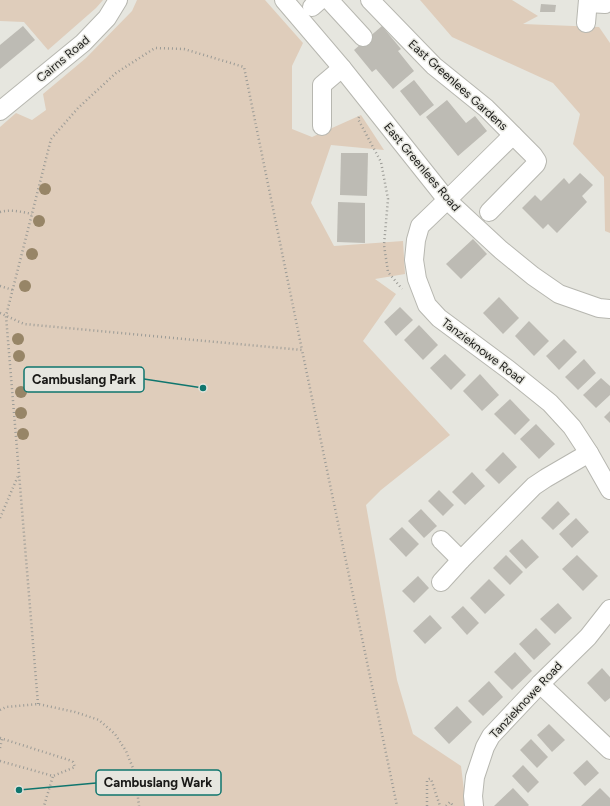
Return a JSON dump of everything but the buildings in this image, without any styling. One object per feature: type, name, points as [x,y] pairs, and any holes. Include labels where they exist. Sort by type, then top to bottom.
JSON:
[{"type":"street","name":"Cairns Road","points":[[0,111],[83,43],[106,18],[118,0]]},
{"type":"street","name":"East Greenlees Road","points":[[284,0],[342,68],[447,200],[501,250],[533,276],[559,294],[599,308],[610,309]]},
{"type":"street","points":[[329,0],[364,36]]},
{"type":"street","name":"East Greenlees Gardens","points":[[370,0],[434,66],[486,108],[533,155],[537,161],[536,164],[489,212]]},
{"type":"street","points":[[586,23],[588,2],[606,4]]},
{"type":"street","points":[[322,126],[322,85],[342,68]]},
{"type":"street","name":"East Greenlees Gardens","points":[[447,200],[513,135]]},
{"type":"street","name":"Tanzieknowe Road","points":[[447,200],[420,226],[416,240],[414,260],[416,279],[427,305],[439,318],[550,402],[572,427],[610,490]]},
{"type":"street","points":[[441,582],[534,486],[589,453]]},
{"type":"street","points":[[441,540],[461,560]]},
{"type":"street","name":"Tanzieknowe Road","points":[[474,806],[473,796],[475,777],[479,761],[491,736],[540,684],[588,637],[610,609]]},
{"type":"street","points":[[540,684],[610,750]]},
{"type":"path","points":[[38,704],[6,316],[51,139],[78,108],[116,73],[155,48],[184,49],[244,67],[397,806]]},
{"type":"path","points":[[367,101],[358,119],[381,162],[388,199],[384,245],[388,272],[404,292]]},
{"type":"path","points":[[0,212],[15,210],[32,214]]},
{"type":"path","points":[[0,286],[13,290]]},
{"type":"path","points":[[0,313],[24,324],[302,350]]},
{"type":"path","points":[[0,518],[19,474]]},
{"type":"path","points":[[0,710],[6,707],[38,704],[75,712],[99,720],[115,734],[126,750],[135,773],[139,806]]},
{"type":"path","points":[[0,748],[1,738],[69,760],[73,762],[75,767],[53,776],[0,761]]},
{"type":"path","points":[[44,806],[53,776]]},
{"type":"path","points":[[427,806],[428,779],[430,779],[440,806]]},
{"type":"path","points":[[446,806],[450,802],[453,806]]},
{"type":"shaded area","points":[[0,0],[103,0],[96,8],[48,50],[24,22],[0,21]]},
{"type":"shaded area","points":[[137,0],[265,0],[303,43],[292,66],[292,129],[312,137],[361,115],[384,150],[331,145],[311,203],[334,246],[403,241],[405,274],[375,279],[396,294],[363,341],[450,435],[381,490],[366,505],[397,680],[413,734],[461,766],[466,806],[0,806],[0,127],[16,113],[32,120],[46,110],[43,94],[86,58],[132,11]]},
{"type":"shaded area","points":[[420,0],[512,0],[538,16],[523,24],[599,27],[610,43],[610,233],[605,231],[604,177],[573,144],[580,114],[553,83],[452,37]]},
{"type":"place","name":"Cambuslang Park","points":[[203,388]]},
{"type":"place","name":"Cambuslang Wark","points":[[19,790]]}]
